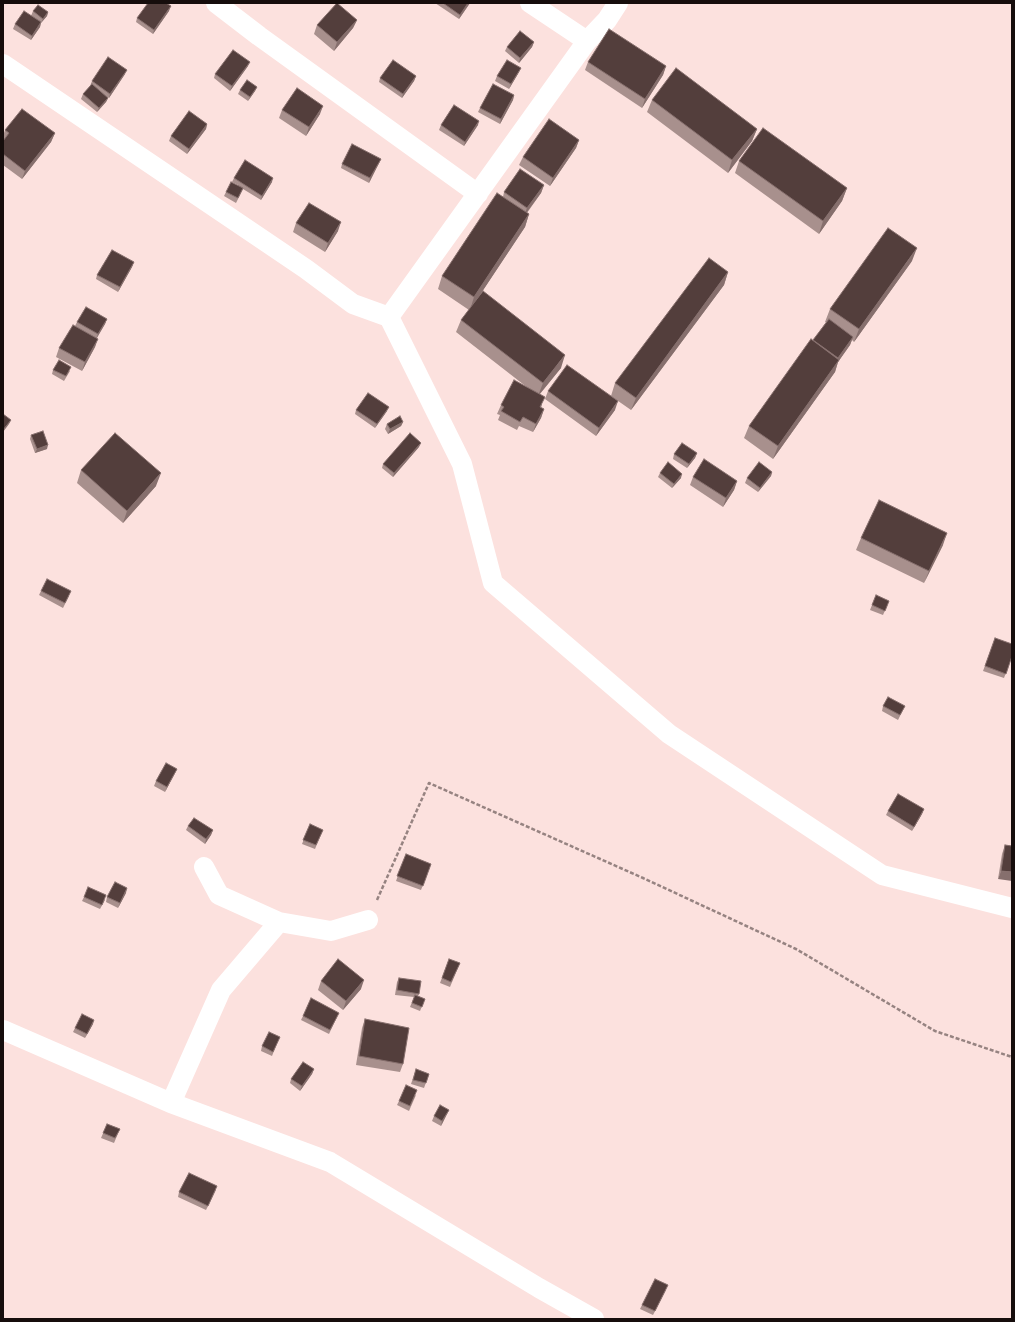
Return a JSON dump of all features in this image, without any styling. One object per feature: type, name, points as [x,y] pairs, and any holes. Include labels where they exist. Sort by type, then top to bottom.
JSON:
[{"type":"street","points":[[216,3],[259,36],[478,194]]},
{"type":"street","points":[[530,3],[587,41]]},
{"type":"street","points":[[389,317],[587,41],[607,20],[618,3]]},
{"type":"street","points":[[607,20],[631,3]]},
{"type":"street","points":[[3,64],[306,269],[353,304],[389,317],[462,464],[493,583],[669,734],[882,875],[1012,908]]},
{"type":"street","points":[[204,867],[219,895],[279,922],[331,931],[368,920]]},
{"type":"street","points":[[171,1103],[221,990],[279,922]]},
{"type":"street","points":[[3,1030],[171,1103],[330,1162],[539,1288],[594,1319]]},
{"type":"path","points":[[368,920],[429,783],[643,878],[796,950],[935,1031],[1012,1057]]},
{"type":"building","points":[[148,3],[166,3],[171,6],[154,30],[137,18]]},
{"type":"building","points":[[337,3],[357,20],[337,42],[317,25]]},
{"type":"building","points":[[443,3],[468,3],[460,15]]},
{"type":"building","points":[[38,5],[48,12],[43,19],[33,11]]},
{"type":"building","points":[[24,11],[41,22],[32,36],[15,24]]},
{"type":"building","points":[[609,29],[666,66],[645,99],[588,62]]},
{"type":"building","points":[[520,31],[534,42],[520,58],[507,47]]},
{"type":"building","points":[[233,50],[250,62],[232,86],[215,74]]},
{"type":"building","points":[[108,57],[127,70],[110,94],[92,81]]},
{"type":"building","points":[[393,60],[416,76],[403,94],[380,78]]},
{"type":"building","points":[[507,60],[521,68],[511,84],[497,76]]},
{"type":"building","points":[[676,68],[757,129],[732,160],[652,100]]},
{"type":"building","points":[[247,80],[257,87],[250,97],[240,90]]},
{"type":"building","points":[[92,84],[108,98],[99,108],[83,94]]},
{"type":"building","points":[[493,84],[514,95],[501,119],[480,108]]},
{"type":"building","points":[[297,88],[323,106],[309,127],[282,110]]},
{"type":"building","points":[[454,105],[479,121],[465,142],[441,125]]},
{"type":"building","points":[[22,109],[55,133],[25,171],[3,154],[3,141],[9,133],[5,130]]},
{"type":"building","points":[[189,111],[207,124],[189,149],[171,136]]},
{"type":"building","points":[[549,119],[579,140],[553,178],[523,157]]},
{"type":"building","points":[[763,128],[847,188],[823,221],[739,161]]},
{"type":"building","points":[[352,144],[381,159],[370,178],[342,164]]},
{"type":"building","points":[[245,160],[273,178],[262,196],[234,178]]},
{"type":"building","points":[[520,169],[544,185],[527,208],[504,192]]},
{"type":"building","points":[[231,182],[243,188],[238,198],[226,192]]},
{"type":"building","points":[[497,193],[529,214],[474,297],[442,276]]},
{"type":"building","points":[[309,203],[341,222],[328,243],[296,223]]},
{"type":"building","points":[[888,228],[917,248],[859,329],[830,309]]},
{"type":"building","points":[[112,250],[134,262],[120,287],[97,275]]},
{"type":"building","points":[[709,258],[728,272],[636,398],[615,383]]},
{"type":"building","points":[[483,291],[565,355],[543,383],[461,320]]},
{"type":"building","points":[[86,307],[107,319],[98,334],[77,322]]},
{"type":"building","points":[[829,319],[853,337],[838,358],[813,340]]},
{"type":"building","points":[[73,325],[98,339],[85,362],[59,348]]},
{"type":"building","points":[[811,339],[839,360],[778,446],[749,426]]},
{"type":"building","points":[[59,360],[71,367],[66,376],[53,370]]},
{"type":"building","points":[[567,365],[618,401],[599,428],[548,391]]},
{"type":"building","points":[[514,380],[545,397],[540,407],[544,409],[536,424],[523,417],[520,422],[501,411],[504,407],[501,405]]},
{"type":"building","points":[[368,393],[389,407],[377,424],[356,410]]},
{"type":"building","points":[[3,414],[11,420],[3,430]]},
{"type":"building","points":[[400,416],[403,422],[390,429],[387,424]]},
{"type":"building","points":[[43,431],[48,445],[37,449],[31,435]]},
{"type":"building","points":[[115,433],[161,473],[127,511],[81,470]]},
{"type":"building","points":[[410,433],[421,443],[394,473],[383,464]]},
{"type":"building","points":[[682,443],[697,453],[689,464],[674,454]]},
{"type":"building","points":[[704,459],[737,481],[726,498],[693,477]]},
{"type":"building","points":[[668,462],[682,474],[674,484],[660,473]]},
{"type":"building","points":[[759,462],[772,472],[760,488],[747,478]]},
{"type":"building","points":[[879,500],[947,533],[929,571],[861,538]]},
{"type":"building","points":[[47,579],[71,591],[65,603],[41,591]]},
{"type":"building","points":[[876,595],[889,601],[885,611],[872,605]]},
{"type":"building","points":[[995,638],[1012,644],[1012,656],[1006,674],[985,666]]},
{"type":"building","points":[[888,697],[905,706],[900,715],[883,706]]},
{"type":"building","points":[[166,763],[177,769],[167,787],[156,781]]},
{"type":"building","points":[[898,794],[924,809],[914,827],[888,811]]},
{"type":"building","points":[[194,818],[213,830],[206,839],[188,826]]},
{"type":"building","points":[[310,824],[323,830],[316,845],[303,840]]},
{"type":"building","points":[[1005,845],[1012,846],[1012,872],[1001,871]]},
{"type":"building","points":[[406,854],[431,864],[423,886],[397,876]]},
{"type":"building","points":[[115,882],[127,888],[120,903],[107,897]]},
{"type":"building","points":[[88,887],[106,895],[102,905],[84,897]]},
{"type":"building","points":[[338,959],[364,980],[346,1001],[321,981]]},
{"type":"building","points":[[449,959],[460,963],[451,982],[442,978]]},
{"type":"building","points":[[399,978],[421,981],[419,994],[397,990]]},
{"type":"building","points":[[415,995],[425,999],[422,1007],[412,1003]]},
{"type":"building","points":[[311,998],[339,1013],[330,1030],[303,1016]]},
{"type":"building","points":[[82,1014],[94,1020],[87,1034],[75,1028]]},
{"type":"building","points":[[365,1019],[409,1028],[403,1064],[359,1056]]},
{"type":"building","points":[[269,1032],[280,1037],[273,1052],[262,1046]]},
{"type":"building","points":[[303,1062],[314,1069],[302,1086],[291,1079]]},
{"type":"building","points":[[416,1069],[429,1074],[426,1083],[413,1080]]},
{"type":"building","points":[[406,1085],[417,1090],[410,1106],[399,1101]]},
{"type":"building","points":[[440,1105],[449,1110],[442,1121],[434,1116]]},
{"type":"building","points":[[107,1124],[120,1129],[115,1138],[103,1133]]},
{"type":"building","points":[[189,1173],[217,1186],[208,1206],[179,1192]]},
{"type":"building","points":[[655,1279],[668,1285],[655,1311],[642,1305]]}]
